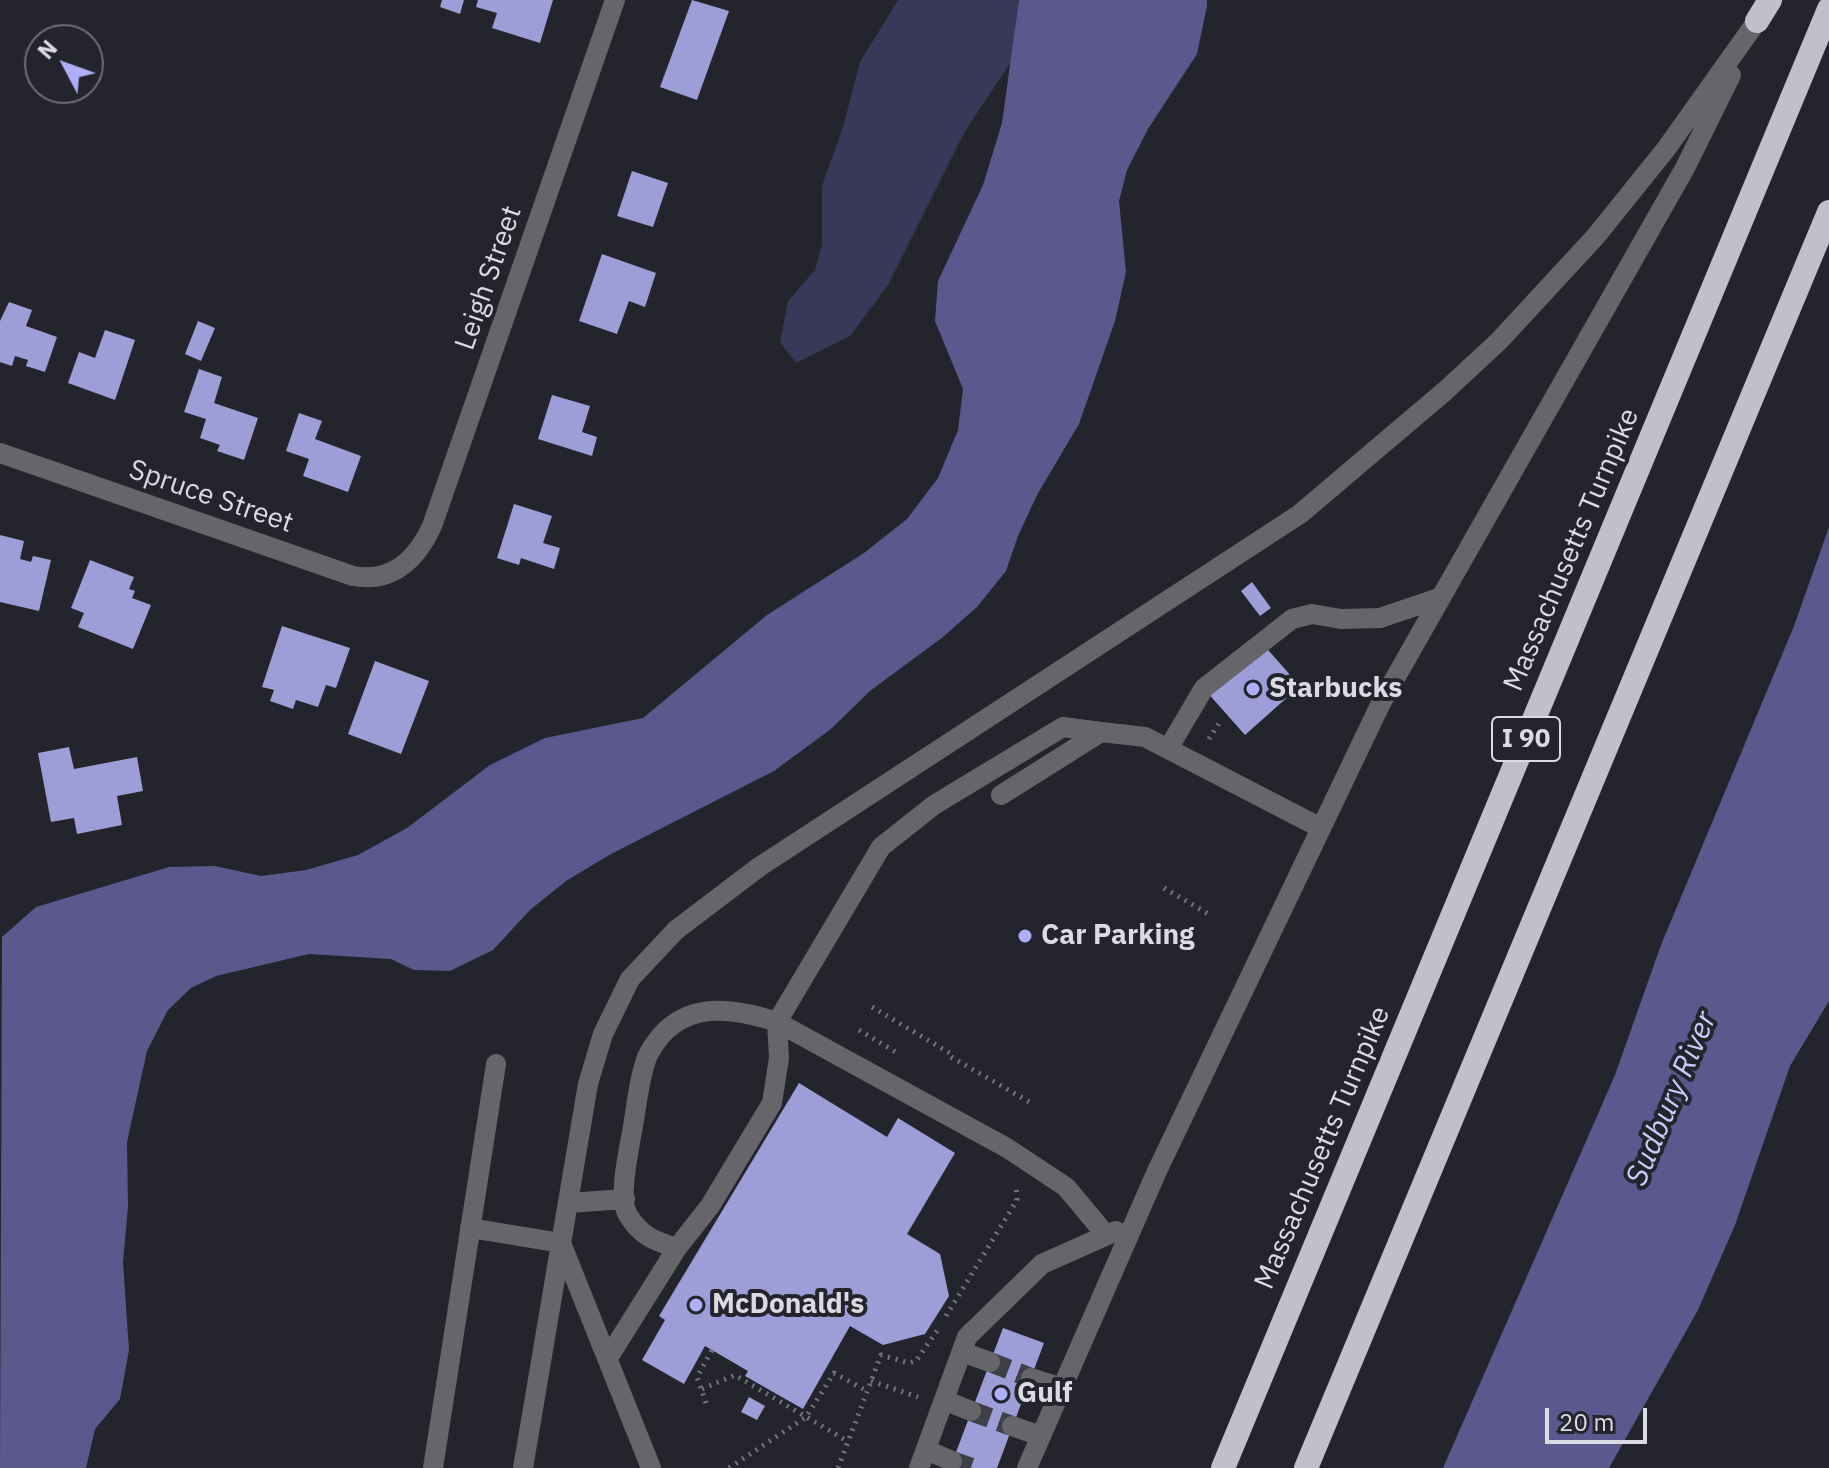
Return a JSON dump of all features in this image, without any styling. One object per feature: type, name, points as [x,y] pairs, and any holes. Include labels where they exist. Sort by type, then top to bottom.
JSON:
[{"type":"highway","points":[[1757,21],[1770,0]]},
{"type":"highway","name":"Massachusetts Turnpike","points":[[1223,1468],[1829,9]]},
{"type":"highway","name":"I 90","points":[[1306,1468],[1829,212]]},
{"type":"street","name":"Leigh Street","points":[[402,567],[425,541],[432,526],[615,0]]},
{"type":"street","points":[[1027,1468],[1134,1222],[1381,703],[1685,168],[1757,21]]},
{"type":"street","points":[[523,1468],[588,1084],[603,1034],[630,979],[676,930],[759,867],[1300,514],[1374,452],[1499,341],[1596,236],[1666,149],[1757,21]]},
{"type":"street","name":"Spruce Street","points":[[0,453],[353,576],[388,577],[402,567]]},
{"type":"street","points":[[1168,749],[1204,688],[1292,619],[1312,614],[1341,619],[1380,618],[1439,598]]},
{"type":"street","points":[[608,1358],[677,1248],[710,1206],[772,1103],[779,1058],[777,1022],[881,847],[934,805],[1063,727],[1145,737],[1321,828]]},
{"type":"street","points":[[1001,795],[1101,732]]},
{"type":"street","points":[[677,1248],[647,1239],[626,1212],[625,1171],[648,1055],[669,1027],[711,1009],[740,1010],[777,1022],[925,1101],[1066,1187],[1106,1235]]},
{"type":"street","points":[[433,1468],[496,1064]]},
{"type":"street","points":[[568,1203],[625,1199]]},
{"type":"street","points":[[952,1461],[922,1459],[967,1337],[1042,1264],[1134,1222]]},
{"type":"street","points":[[470,1228],[561,1243]]},
{"type":"street","points":[[561,1243],[651,1468]]},
{"type":"street","points":[[962,1352],[990,1362]]},
{"type":"street","points":[[1031,1378],[1062,1388]]},
{"type":"street","points":[[943,1402],[971,1411]]},
{"type":"street","points":[[1012,1426],[1041,1436]]},
{"type":"path","points":[[1164,888],[1210,915]]},
{"type":"path","points":[[1141,925],[1188,952]]},
{"type":"path","points":[[872,1007],[1033,1104]]},
{"type":"path","points":[[838,1468],[881,1355],[909,1363],[923,1354],[1017,1200],[1018,1190],[1013,1179]]},
{"type":"path","points":[[706,1403],[697,1377],[712,1350]]},
{"type":"path","points":[[729,1468],[806,1417],[834,1373],[867,1391]]},
{"type":"path","points":[[702,1389],[735,1375],[848,1441]]},
{"type":"path","points":[[871,1381],[943,1402]]},
{"type":"shaded area","points":[[898,0],[1019,0],[1011,62],[965,131],[888,285],[850,336],[796,363],[780,342],[788,301],[815,270],[822,244],[822,186],[843,127],[860,62]]},
{"type":"water","points":[[1019,0],[1207,0],[1207,6],[1197,54],[1148,129],[1127,170],[1119,201],[1126,272],[1115,321],[1079,424],[1037,495],[1006,571],[977,607],[943,637],[870,691],[831,729],[774,771],[611,854],[566,881],[530,910],[493,950],[450,971],[414,970],[391,959],[309,954],[216,976],[191,988],[168,1010],[147,1051],[127,1142],[128,1207],[123,1262],[129,1350],[120,1399],[95,1429],[86,1468],[0,1468],[2,937],[36,907],[169,867],[215,866],[261,876],[306,870],[358,855],[407,828],[490,765],[545,738],[643,718],[767,615],[864,553],[907,519],[938,478],[958,430],[963,389],[935,321],[938,281],[983,185],[1002,123]]},
{"type":"water","name":"Sudbury River","points":[[1829,527],[1829,1001],[1790,1066],[1735,1225],[1698,1310],[1609,1468],[1443,1468],[1615,1075],[1661,945],[1794,626]]},
{"type":"building","points":[[442,0],[464,0],[460,14],[440,7]]},
{"type":"building","points":[[478,0],[553,0],[540,43],[492,28],[497,13],[476,7]]},
{"type":"building","points":[[692,0],[729,11],[697,100],[660,87]]},
{"type":"building","points":[[632,171],[668,183],[653,227],[617,216]]},
{"type":"building","points":[[602,254],[656,273],[645,307],[629,301],[617,334],[579,321]]},
{"type":"building","points":[[9,302],[32,310],[26,326],[57,337],[45,372],[26,366],[28,360],[15,356],[12,366],[0,362],[0,321]]},
{"type":"building","points":[[198,321],[215,328],[201,361],[185,354]]},
{"type":"building","points":[[105,330],[135,340],[115,400],[68,383],[79,352],[95,358]]},
{"type":"building","points":[[199,369],[222,377],[214,403],[258,418],[244,460],[217,451],[220,445],[200,438],[206,419],[184,412]]},
{"type":"building","points":[[552,395],[590,406],[582,432],[597,437],[592,456],[538,439]]},
{"type":"building","points":[[299,413],[322,421],[315,439],[361,456],[348,492],[303,476],[309,459],[286,451]]},
{"type":"building","points":[[514,504],[552,516],[543,543],[560,548],[554,569],[521,558],[519,565],[497,558]]},
{"type":"building","points":[[0,535],[24,541],[20,559],[31,562],[33,556],[51,560],[39,611],[0,602]]},
{"type":"building","points":[[90,560],[134,577],[129,589],[135,591],[132,598],[151,605],[133,649],[78,627],[84,613],[71,608]]},
{"type":"building","points":[[1252,582],[1271,608],[1260,616],[1241,591]]},
{"type":"building","points":[[282,626],[350,648],[336,688],[326,685],[318,707],[296,700],[293,709],[270,701],[274,690],[262,687]]},
{"type":"building","name":"Starbucks","points":[[1261,642],[1300,686],[1245,735],[1206,691]]},
{"type":"building","points":[[375,661],[429,681],[401,754],[348,734]]},
{"type":"building","points":[[69,747],[74,769],[137,757],[143,791],[117,796],[122,825],[77,834],[74,818],[51,822],[38,753]]},
{"type":"building","points":[[799,1083],[887,1137],[898,1118],[955,1153],[907,1234],[940,1254],[949,1296],[925,1334],[883,1345],[850,1326],[803,1409],[745,1376],[748,1371],[705,1346],[684,1384],[642,1360],[665,1320],[659,1316]]},
{"type":"building","name":"Gulf","points":[[1003,1328],[1044,1343],[997,1468],[950,1468]]},
{"type":"building","points":[[749,1397],[765,1406],[757,1420],[741,1412]]},
{"type":"tunnel","points":[[990,1362],[1031,1378]]},
{"type":"tunnel","points":[[971,1411],[1012,1426]]},
{"type":"tunnel","points":[[952,1461],[972,1468]]},
{"type":"place","name":"Starbucks","points":[[1253,689]]},
{"type":"place","name":"Car Parking","points":[[1025,936]]},
{"type":"place","name":"McDonald's","points":[[696,1305]]},
{"type":"place","name":"Gulf","points":[[1001,1394]]}]
